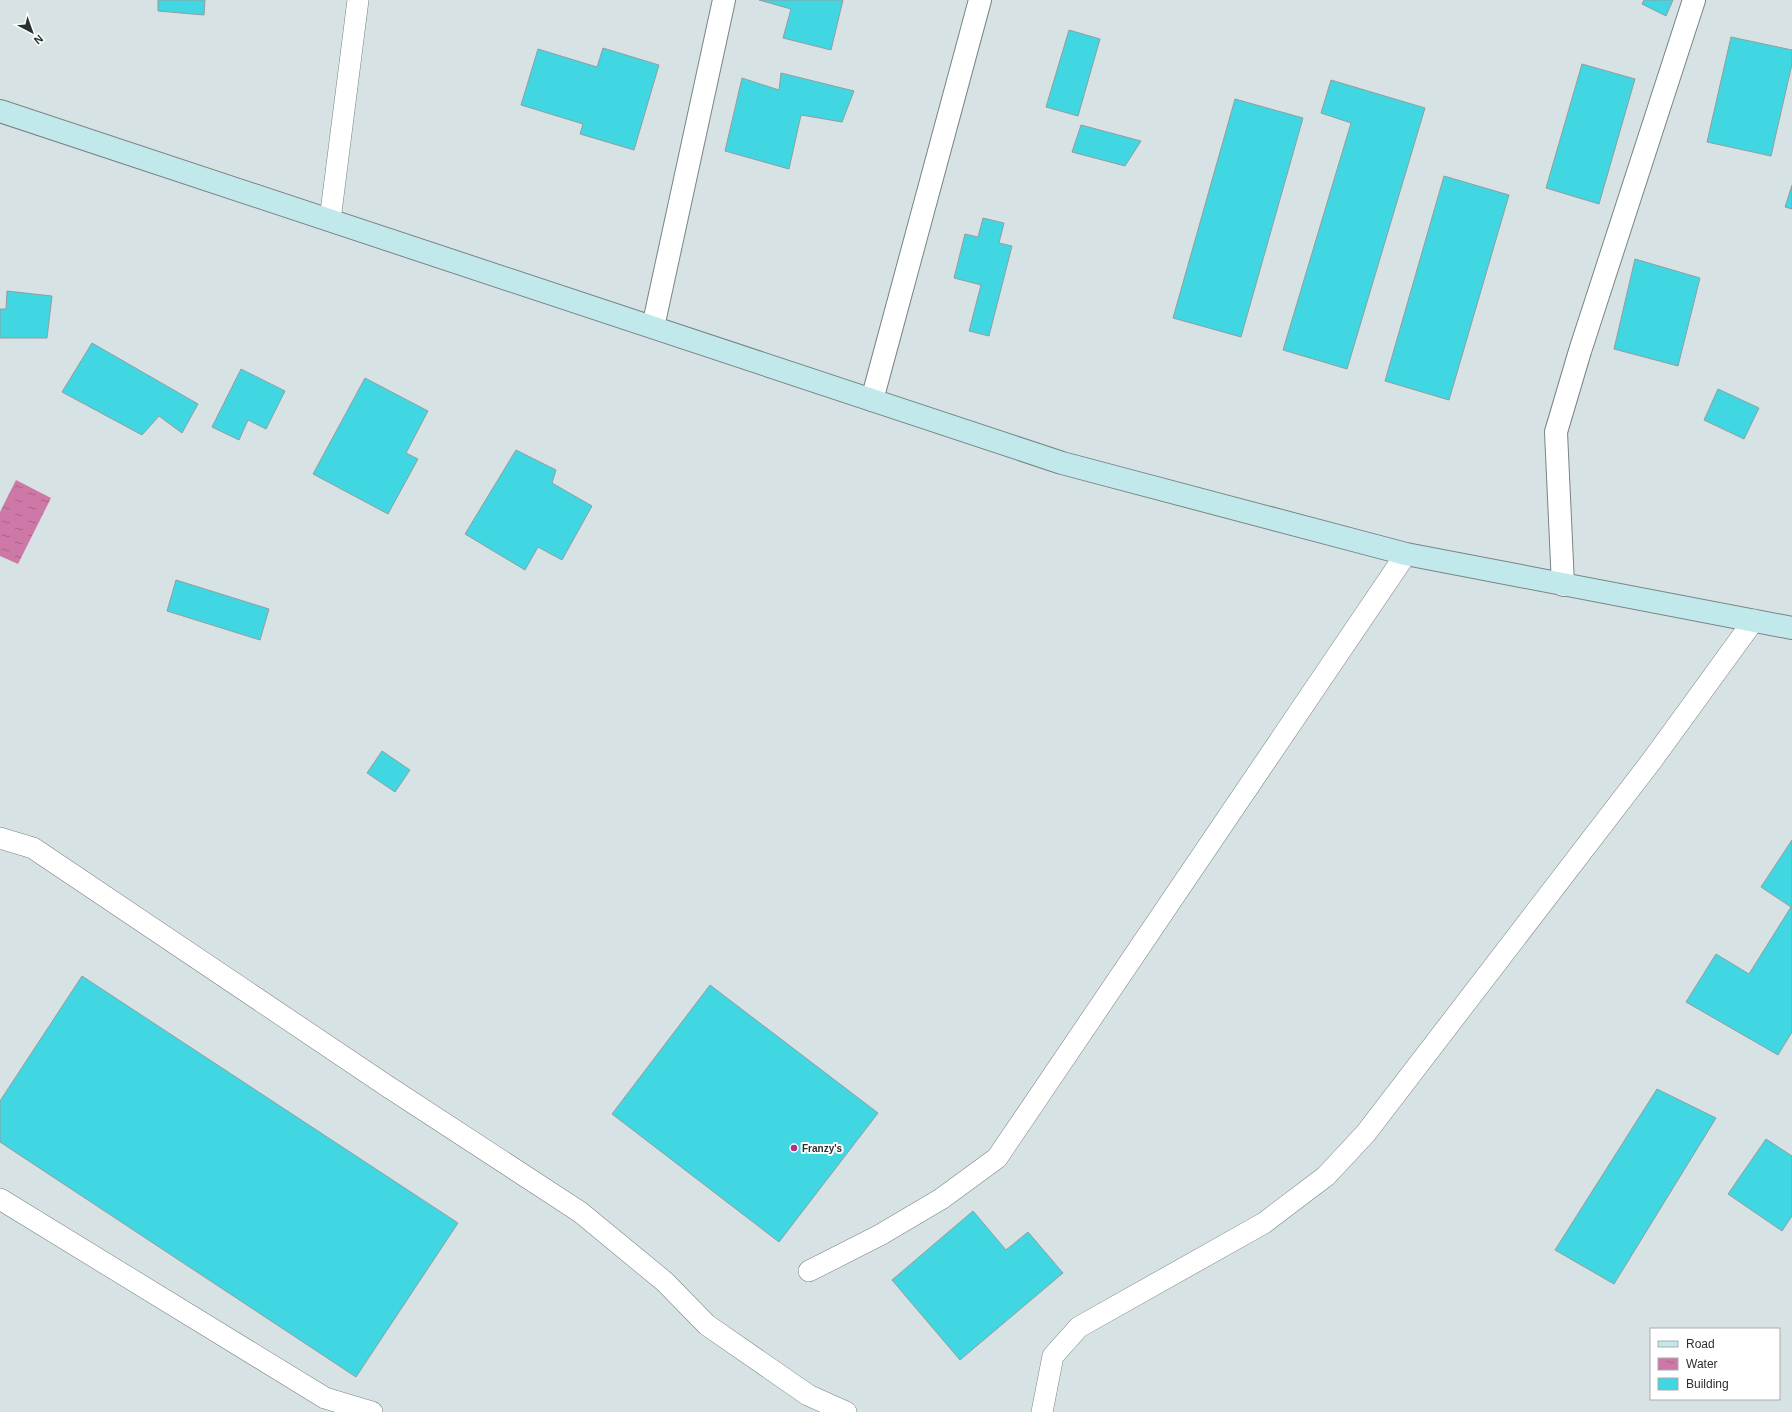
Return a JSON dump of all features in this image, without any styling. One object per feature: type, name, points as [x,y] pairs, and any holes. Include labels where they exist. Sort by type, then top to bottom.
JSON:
[{"type":"street","points":[[652,327],[724,0]]},
{"type":"street","points":[[872,400],[980,0]]},
{"type":"street","points":[[1563,585],[1556,432],[1580,351],[1694,0]]},
{"type":"street","points":[[0,111],[1062,462],[1406,554],[1792,628]]},
{"type":"lane","points":[[330,220],[358,0]]},
{"type":"lane","points":[[809,1271],[880,1235],[941,1199],[997,1158],[1406,554]]},
{"type":"lane","points":[[1040,1412],[1053,1356],[1079,1327],[1264,1223],[1326,1176],[1366,1133],[1648,766],[1754,620]]},
{"type":"lane","points":[[0,838],[33,848],[387,1086],[580,1212],[666,1282],[707,1325],[808,1395],[846,1412]]},
{"type":"lane","points":[[0,1199],[325,1398],[372,1412]]},
{"type":"water","points":[[16,480],[51,498],[18,564],[0,556],[0,512]]},
{"type":"building","points":[[158,0],[205,0],[204,15],[158,11]]},
{"type":"building","points":[[759,0],[843,0],[831,50],[783,38],[791,9]]},
{"type":"building","points":[[1644,0],[1673,0],[1666,16],[1642,4]]},
{"type":"building","points":[[1069,30],[1100,39],[1078,116],[1046,107]]},
{"type":"building","points":[[1731,37],[1792,50],[1792,64],[1771,156],[1707,142]]},
{"type":"building","points":[[603,48],[659,65],[634,150],[580,134],[583,124],[521,105],[538,49],[597,67]]},
{"type":"building","points":[[1582,64],[1635,79],[1599,204],[1546,188]]},
{"type":"building","points":[[781,73],[854,91],[842,122],[801,115],[789,169],[725,151],[742,78],[779,90]]},
{"type":"building","points":[[1331,80],[1425,108],[1347,369],[1283,350],[1351,123],[1321,113]]},
{"type":"building","points":[[1235,99],[1303,118],[1241,337],[1173,318]]},
{"type":"building","points":[[1081,125],[1141,141],[1125,166],[1072,152]]},
{"type":"building","points":[[1444,176],[1509,195],[1449,400],[1385,381]]},
{"type":"building","points":[[1792,185],[1792,209],[1785,207]]},
{"type":"building","points":[[983,218],[1004,223],[999,243],[1012,246],[989,336],[969,331],[981,285],[954,278],[965,234],[978,237]]},
{"type":"building","points":[[1635,259],[1700,278],[1678,366],[1614,349]]},
{"type":"building","points":[[7,291],[52,296],[47,338],[0,338],[0,309],[6,309]]},
{"type":"building","points":[[92,343],[198,404],[182,433],[159,416],[142,435],[62,392]]},
{"type":"building","points":[[241,369],[285,391],[266,429],[248,420],[239,440],[212,427]]},
{"type":"building","points":[[365,378],[428,411],[406,453],[418,459],[388,514],[313,474]]},
{"type":"building","points":[[1718,389],[1759,408],[1744,439],[1704,420]]},
{"type":"building","points":[[516,450],[556,470],[552,483],[592,506],[562,560],[538,547],[525,570],[465,534]]},
{"type":"building","points":[[176,580],[269,609],[260,640],[167,611]]},
{"type":"building","points":[[382,751],[410,770],[395,792],[367,773]]},
{"type":"building","points":[[1792,840],[1792,1032],[1778,1055],[1686,1002],[1716,954],[1749,974],[1791,907],[1761,887]]},
{"type":"building","points":[[82,976],[458,1223],[356,1377],[0,1142],[0,1101]]},
{"type":"building","points":[[710,985],[878,1113],[779,1242],[612,1114]]},
{"type":"building","points":[[1657,1089],[1716,1118],[1614,1284],[1555,1250]]},
{"type":"building","points":[[1766,1139],[1792,1156],[1792,1216],[1782,1231],[1728,1194]]},
{"type":"building","points":[[973,1211],[1006,1250],[1028,1232],[1063,1273],[960,1360],[892,1280]]},
{"type":"place","name":"Franzy's","points":[[794,1148]]}]
